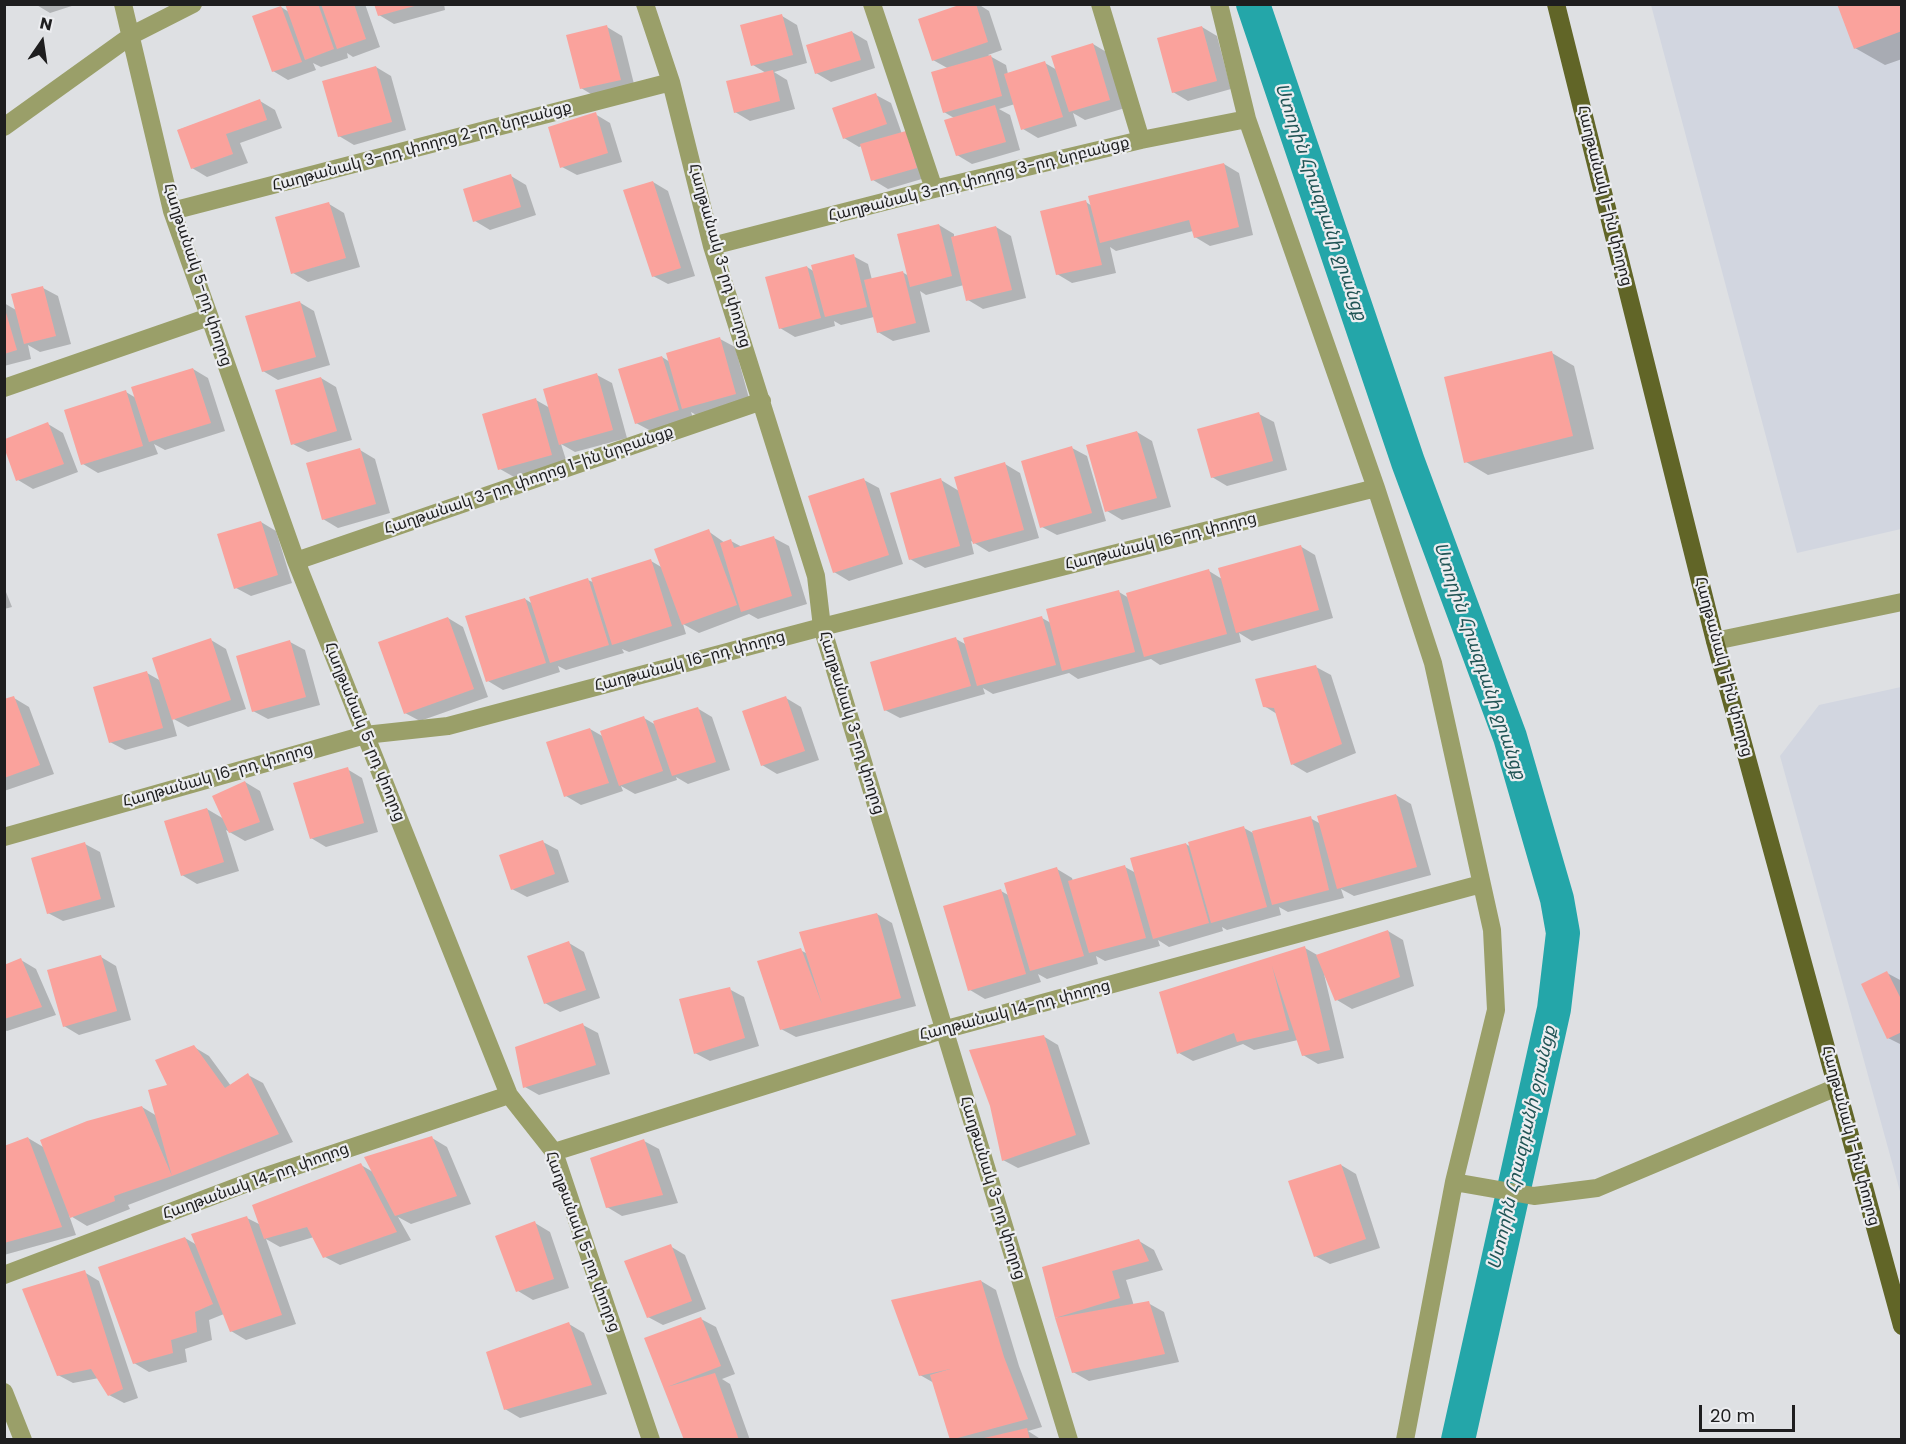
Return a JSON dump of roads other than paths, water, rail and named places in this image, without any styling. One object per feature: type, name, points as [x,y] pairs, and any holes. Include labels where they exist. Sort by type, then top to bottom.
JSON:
[{"type":"main road","name":"Հաղթանակ 1-ին փողոց","points":[[1556,4],[1715,641],[1902,1326]]},
{"type":"street","name":"Հաղթանակ 5-րդ փողոց","points":[[123,4],[172,211],[296,561],[509,1095],[554,1152],[651,1440]]},
{"type":"street","points":[[4,126],[132,35],[192,4]]},
{"type":"street","name":"Հաղթանակ 3-րդ փողոց","points":[[645,4],[671,82],[712,246],[816,576],[822,627],[1069,1440]]},
{"type":"street","points":[[872,4],[934,189]]},
{"type":"street","points":[[1100,4],[1141,140]]},
{"type":"street","points":[[1219,4],[1247,119],[1376,488],[1433,663],[1492,930],[1496,1010],[1454,1182],[1405,1440]]},
{"type":"street","name":"Հաղթանակ 3-րդ փողոց 2-րդ նրբանցք","points":[[172,211],[671,82]]},
{"type":"street","name":"Հաղթանակ 3-րդ փողոց 3-րդ նրբանցք","points":[[712,246],[934,189],[1141,140],[1247,119]]},
{"type":"street","points":[[4,388],[209,317]]},
{"type":"street","name":"Հաղթանակ 3-րդ փողոց 1-ին նրբանցք","points":[[296,561],[762,401]]},
{"type":"street","name":"Հաղթանակ 16-րդ փողոց","points":[[4,837],[365,735],[448,726],[822,627],[1376,488]]},
{"type":"street","points":[[1715,641],[1902,602]]},
{"type":"street","name":"Հաղթանակ 14-րդ փողոց","points":[[554,1152],[943,1030],[1481,884]]},
{"type":"street","points":[[1454,1182],[1534,1196],[1597,1188],[1837,1087]]},
{"type":"street","name":"Հաղթանակ 14-րդ փողոց","points":[[4,1275],[263,1177],[509,1095]]},
{"type":"street","points":[[4,1392],[23,1440]]},
{"type":"waterway","name":"Ստորին Հրազդանի ջրանցք","points":[[1253,4],[1408,462],[1510,737],[1557,899],[1563,933],[1554,1009],[1458,1440]]}]
